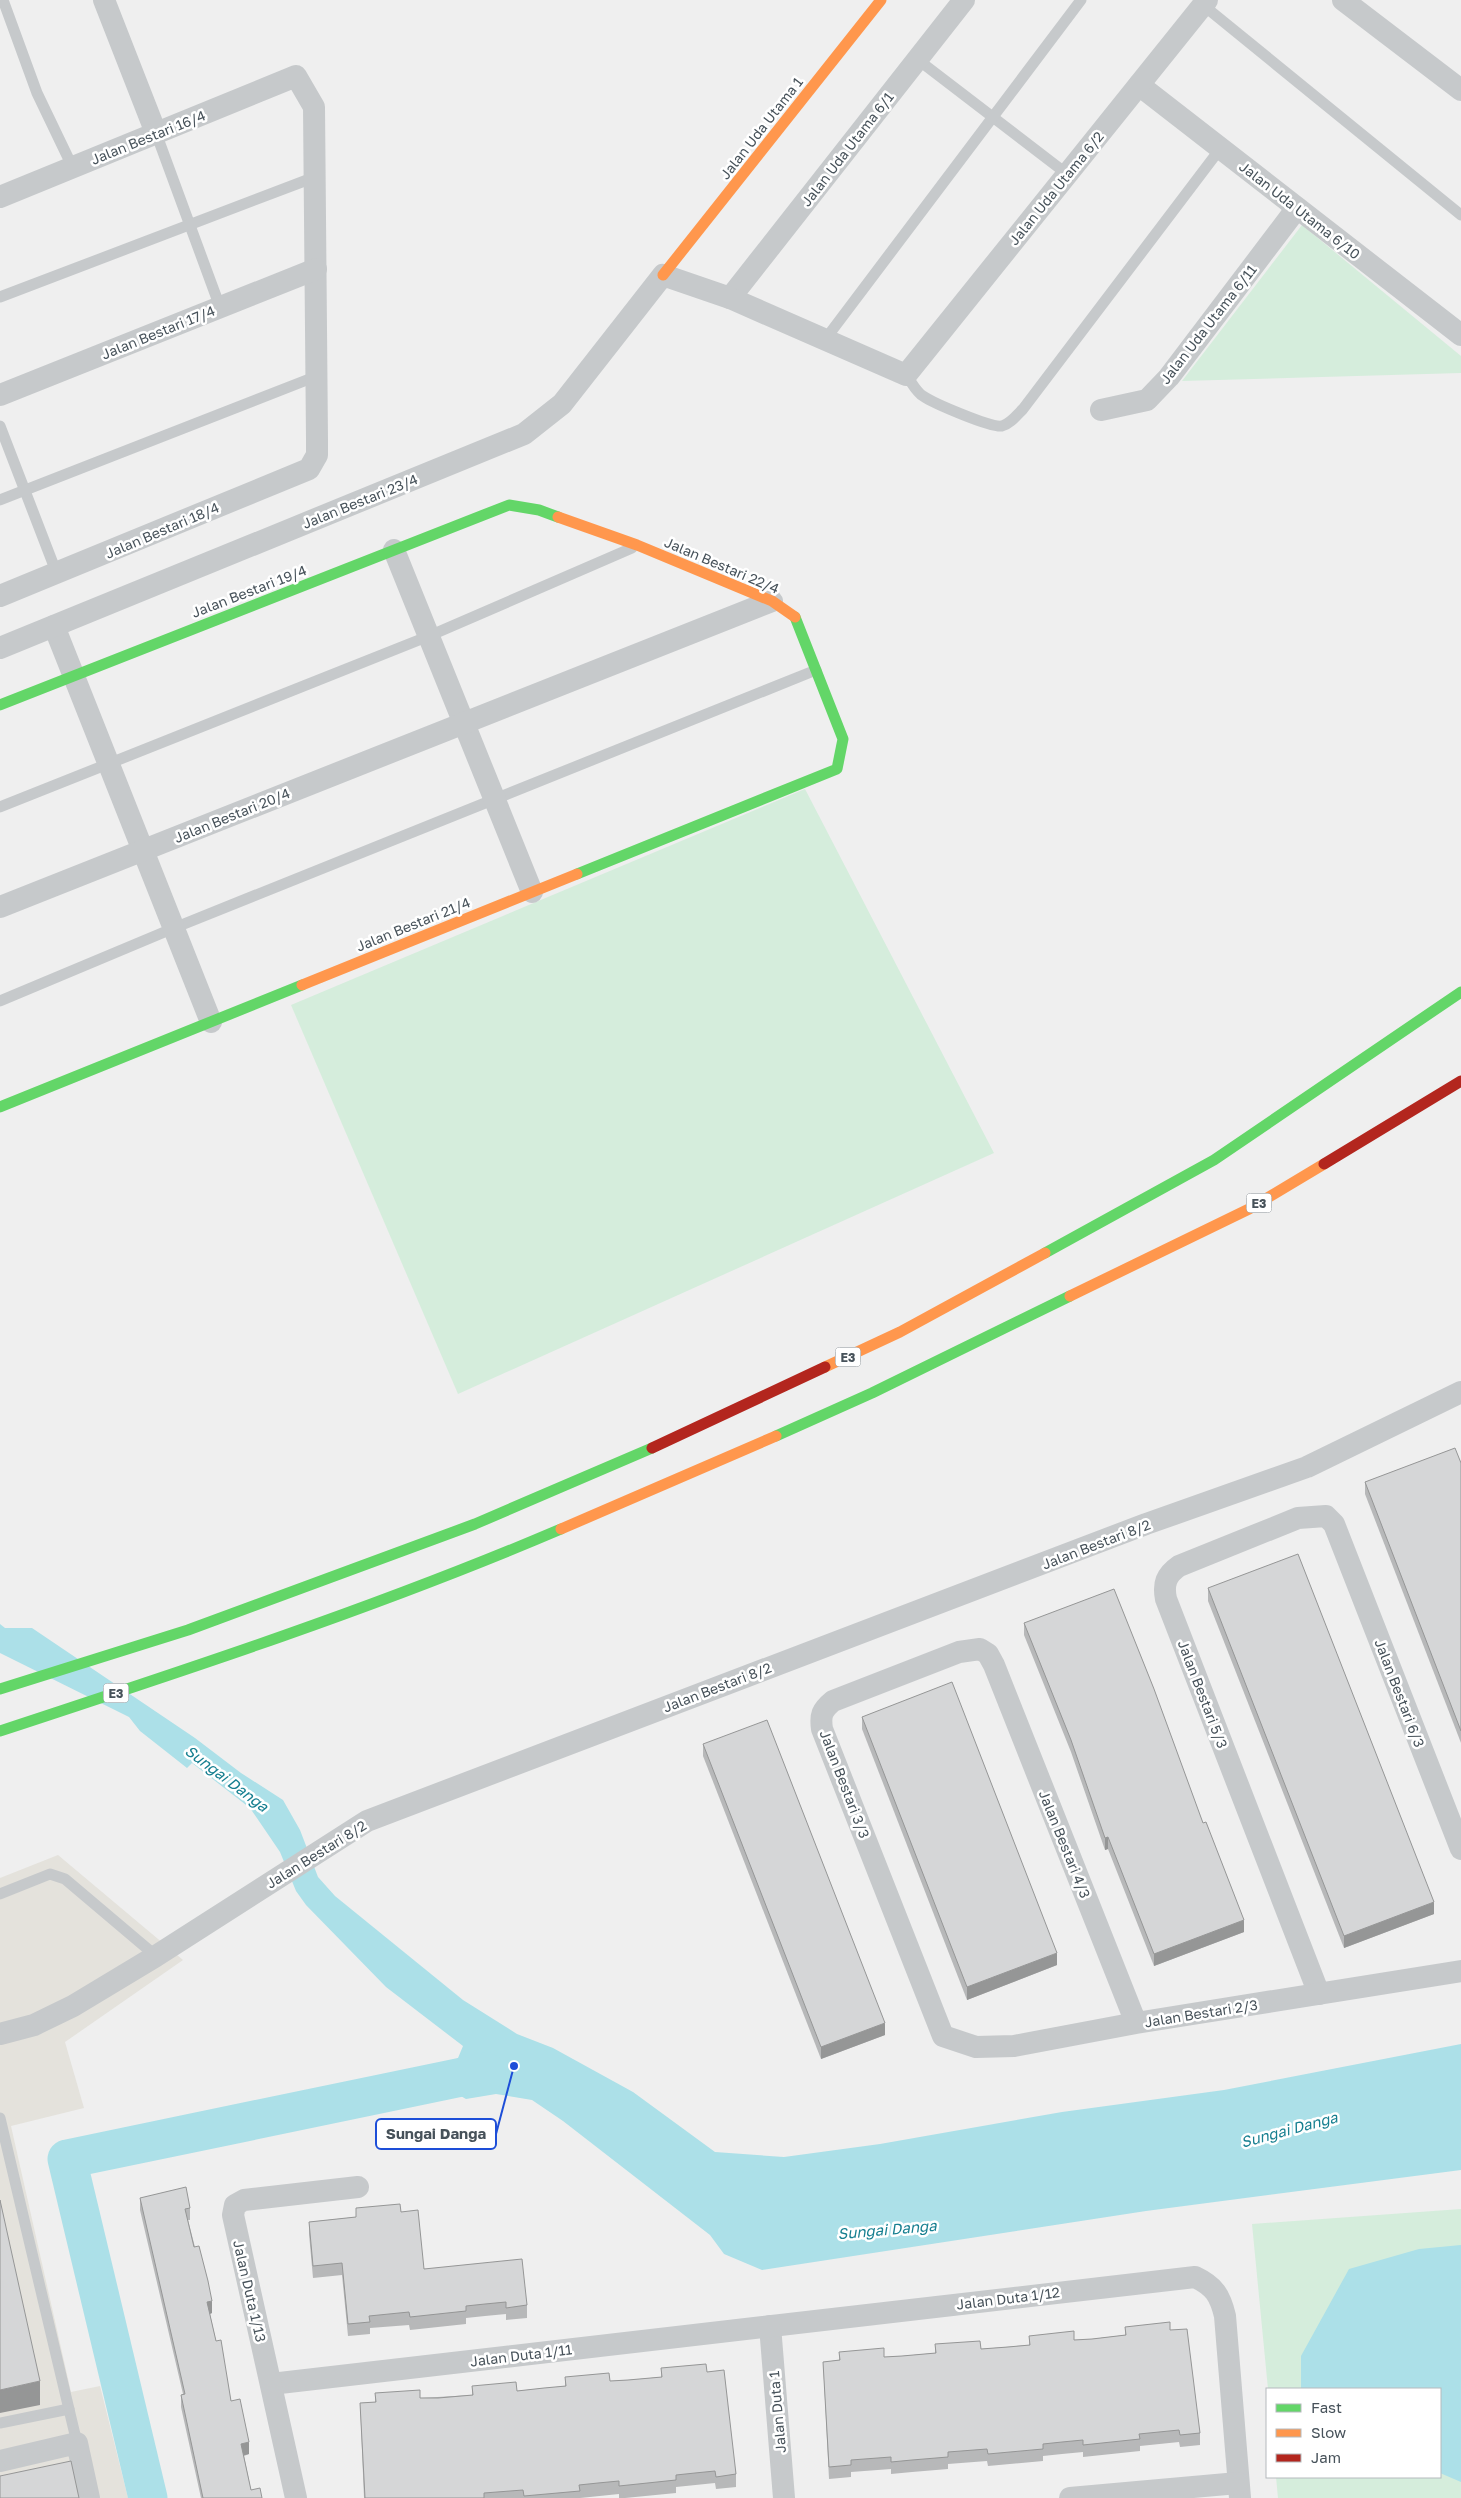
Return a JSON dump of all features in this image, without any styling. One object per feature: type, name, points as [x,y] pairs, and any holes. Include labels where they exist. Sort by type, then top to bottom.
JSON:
[{"type":"main road","name":"Jalan Uda Utama 1","points":[[663,275],[881,0]]},
{"type":"main road","name":"Jalan Bestari 22/4","points":[[509,505],[539,510],[637,546],[772,601],[796,618],[843,739],[837,770]]},
{"type":"main road","name":"Jalan Bestari 19/4","points":[[0,705],[509,505]]},
{"type":"main road","name":"Jalan Bestari 21/4","points":[[0,1107],[837,770]]},
{"type":"main road","name":"E3","points":[[0,1689],[188,1630],[379,1561],[608,1469],[900,1332],[1214,1160],[1461,992]]},
{"type":"main road","name":"E3","points":[[0,1731],[232,1655],[479,1564],[728,1458],[872,1393],[1250,1209],[1461,1081]]},
{"type":"street","points":[[104,0],[156,134]]},
{"type":"street","name":"Jalan Uda Utama 6/1","points":[[730,298],[964,0]]},
{"type":"street","points":[[1343,0],[1461,90]]},
{"type":"street","name":"Jalan Uda Utama 6/2","points":[[906,375],[1205,2]]},
{"type":"street","name":"Jalan Bestari 16/4","points":[[0,197],[296,76],[314,107],[314,177]]},
{"type":"street","name":"Jalan Uda Utama 6/10","points":[[1138,85],[1461,335]]},
{"type":"street","points":[[314,177],[317,376]]},
{"type":"street","name":"Jalan Uda Utama 6/11","points":[[1101,410],[1147,400],[1169,377],[1297,208]]},
{"type":"street","name":"Jalan Bestari 17/4","points":[[0,395],[316,269]]},
{"type":"street","points":[[663,275],[730,298],[906,375]]},
{"type":"street","name":"Jalan Bestari 23/4","points":[[0,648],[524,434],[562,404],[663,275]]},
{"type":"street","name":"Jalan Bestari 18/4","points":[[0,596],[309,469],[317,455],[317,376]]},
{"type":"street","points":[[394,550],[532,892]]},
{"type":"street","name":"Jalan Bestari 20/4","points":[[0,907],[772,601]]},
{"type":"street","points":[[54,626],[211,1022]]},
{"type":"street","name":"Jalan Bestari 8/2","points":[[0,2034],[34,2025],[73,2006],[156,1956],[367,1821],[1146,1524],[1307,1467],[1461,1392]]},
{"type":"street","name":"Jalan Bestari 5/3","points":[[1319,1994],[1166,1600],[1164,1589],[1171,1571],[1179,1566],[1298,1518],[1326,1516],[1334,1524],[1340,1536]]},
{"type":"street","name":"Jalan Bestari 6/3","points":[[1340,1536],[1461,1849]]},
{"type":"street","name":"Jalan Bestari 3/3","points":[[943,2036],[822,1729],[820,1716],[824,1708],[833,1701],[959,1652],[980,1649],[988,1654],[994,1665]]},
{"type":"street","name":"Jalan Bestari 4/3","points":[[994,1665],[1136,2024]]},
{"type":"street","name":"Jalan Bestari 2/3","points":[[943,2036],[976,2047],[1014,2046],[1136,2024],[1461,1971]]},
{"type":"street","name":"Jalan Duta 1/13","points":[[296,2498],[233,2215],[236,2205],[244,2200],[358,2186]]},
{"type":"street","name":"Jalan Duta 1/12","points":[[770,2326],[1194,2277],[1210,2285],[1221,2298],[1225,2316],[1239,2491]]},
{"type":"street","name":"Jalan Duta 1/11","points":[[271,2384],[770,2326]]},
{"type":"street","name":"Jalan Duta 1","points":[[770,2326],[784,2498]]},
{"type":"street","points":[[0,2461],[77,2443],[89,2498]]},
{"type":"street","points":[[1070,2498],[1239,2491]]},
{"type":"lane","points":[[2,0],[37,93],[73,168]]},
{"type":"lane","points":[[824,340],[1081,0]]},
{"type":"lane","points":[[1205,2],[1461,215]]},
{"type":"lane","points":[[917,60],[1067,174]]},
{"type":"lane","points":[[156,134],[220,307]]},
{"type":"lane","points":[[906,375],[922,396],[989,425],[1003,426],[1023,409],[1220,149]]},
{"type":"lane","points":[[0,297],[314,177]]},
{"type":"lane","points":[[0,500],[317,376]]},
{"type":"lane","points":[[0,426],[56,574]]},
{"type":"lane","points":[[0,807],[429,636],[637,546]]},
{"type":"lane","points":[[0,1000],[174,928],[816,670]]},
{"type":"lane","points":[[0,1894],[50,1874],[65,1879],[156,1956]]},
{"type":"lane","points":[[0,2118],[77,2443]]},
{"type":"lane","points":[[0,2424],[69,2409]]},
{"type":"shaded area","points":[[58,1855],[183,1960],[65,2042],[84,2108],[11,2126],[71,2392],[100,2386],[128,2498],[0,2498],[0,1878]]},
{"type":"green space","points":[[1302,225],[1461,356],[1461,373],[1182,381]]},
{"type":"green space","points":[[805,789],[994,1153],[458,1394],[291,1005]]},
{"type":"green space","points":[[1461,2209],[1461,2498],[1278,2498],[1276,2478],[1441,2478],[1441,2388],[1268,2388],[1252,2224]]},
{"type":"water","points":[[0,1624],[5,1628],[32,1628],[283,1800],[300,1830],[318,1877],[335,1896],[463,2000],[517,2034],[553,2048],[633,2092],[715,2152],[784,2157],[880,2144],[1062,2112],[1224,2090],[1461,2044],[1461,2170],[1146,2211],[762,2270],[724,2254],[710,2235],[563,2121],[532,2100],[496,2094],[466,2099],[450,2090],[439,2091],[434,2084],[434,2072],[458,2058],[463,2046],[386,1987],[306,1905],[296,1891],[280,1852],[250,1808],[192,1763],[187,1768],[140,1731],[129,1717],[0,1653]]},
{"type":"water","points":[[1461,2245],[1461,2482],[1441,2473],[1441,2388],[1301,2388],[1301,2356],[1349,2269],[1419,2249]]},
{"type":"building","points":[[1455,1448],[1461,1463],[1461,1731],[1365,1482]]},
{"type":"building","points":[[1298,1554],[1434,1902],[1344,1936],[1208,1588]]},
{"type":"building","points":[[1114,1589],[1154,1689],[1203,1823],[1206,1822],[1244,1920],[1154,1954],[1108,1837],[1105,1838],[1071,1740],[1024,1623]]},
{"type":"building","points":[[952,1682],[1057,1953],[967,1987],[862,1717]]},
{"type":"building","points":[[767,1720],[885,2023],[821,2047],[703,1744]]},
{"type":"building","points":[[186,2187],[190,2208],[185,2209],[194,2247],[199,2246],[208,2281],[212,2301],[207,2302],[216,2341],[221,2340],[231,2401],[240,2399],[249,2442],[241,2444],[251,2490],[260,2488],[262,2498],[203,2498],[181,2395],[185,2394],[140,2198]]},
{"type":"building","points":[[0,2200],[40,2381],[0,2390]]},
{"type":"building","points":[[400,2204],[401,2212],[418,2210],[424,2269],[522,2259],[527,2305],[506,2308],[506,2302],[466,2306],[466,2311],[410,2317],[409,2312],[369,2316],[370,2322],[348,2324],[342,2263],[313,2266],[309,2222],[356,2217],[356,2208]]},
{"type":"building","points":[[1170,2322],[1170,2330],[1187,2329],[1200,2433],[1180,2435],[1179,2430],[1139,2434],[1140,2439],[1083,2445],[1083,2440],[1062,2442],[1043,2444],[1043,2449],[988,2454],[987,2449],[948,2452],[948,2457],[891,2462],[891,2457],[851,2460],[851,2465],[829,2467],[823,2362],[840,2360],[839,2352],[884,2348],[884,2357],[902,2356],[936,2353],[935,2344],[980,2341],[981,2349],[1008,2347],[1030,2345],[1029,2336],[1074,2331],[1074,2340],[1092,2339],[1126,2335],[1125,2327]]},
{"type":"building","points":[[706,2364],[707,2372],[724,2370],[736,2474],[716,2477],[715,2471],[676,2475],[676,2480],[619,2486],[619,2481],[598,2483],[579,2485],[580,2491],[524,2496],[523,2490],[484,2493],[484,2498],[365,2498],[360,2403],[376,2402],[375,2393],[420,2390],[420,2398],[473,2395],[472,2386],[516,2382],[517,2391],[566,2386],[565,2377],[609,2373],[610,2381],[662,2377],[661,2368]]},
{"type":"building","points":[[71,2461],[79,2498],[0,2498],[0,2476]]},
{"type":"waterway","points":[[148,2498],[67,2159],[486,2072]]},
{"type":"traffic: fast","points":[[0,705],[509,505],[539,510],[558,517]]},
{"type":"traffic: fast","points":[[577,874],[837,769],[843,739],[795,617]]},
{"type":"traffic: fast","points":[[0,1107],[302,985]]},
{"type":"traffic: fast","points":[[1045,1253],[1214,1160],[1461,992]]},
{"type":"traffic: fast","points":[[776,1436],[872,1393],[1070,1296]]},
{"type":"traffic: fast","points":[[0,1689],[188,1630],[475,1524],[652,1448]]},
{"type":"traffic: fast","points":[[0,1731],[353,1611],[492,1558],[561,1529]]},
{"type":"traffic: slow","points":[[663,275],[881,0]]},
{"type":"traffic: slow","points":[[558,517],[637,545],[772,601],[795,617]]},
{"type":"traffic: slow","points":[[302,985],[577,874]]},
{"type":"traffic: slow","points":[[1070,1296],[1249,1209],[1324,1164]]},
{"type":"traffic: slow","points":[[825,1367],[900,1332],[1045,1253]]},
{"type":"traffic: slow","points":[[561,1529],[776,1436]]},
{"type":"traffic: jam","points":[[1324,1164],[1461,1081]]},
{"type":"traffic: jam","points":[[652,1448],[825,1367]]},
{"type":"place","name":"Sungai Danga","points":[[514,2066]]}]
